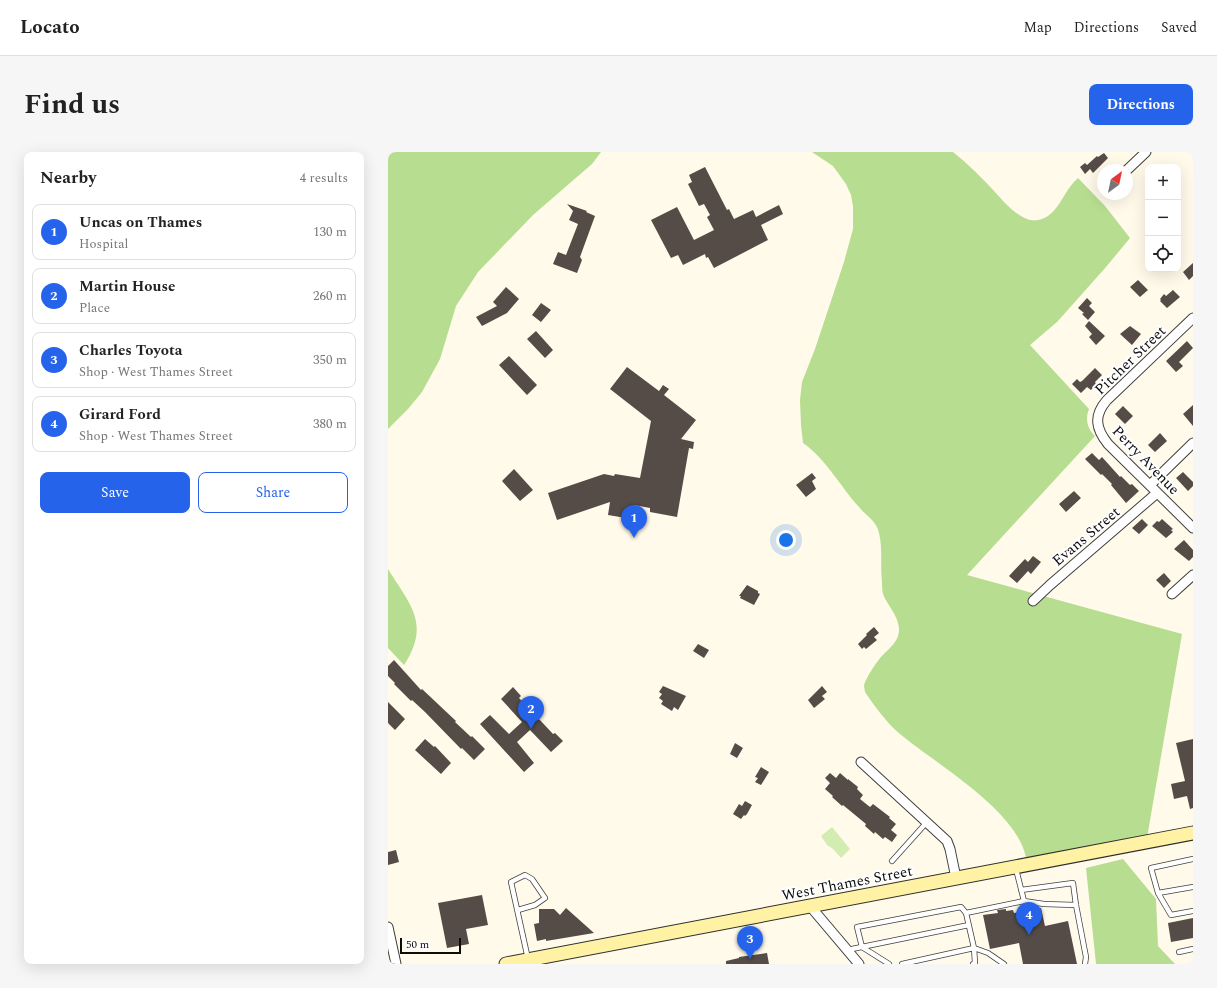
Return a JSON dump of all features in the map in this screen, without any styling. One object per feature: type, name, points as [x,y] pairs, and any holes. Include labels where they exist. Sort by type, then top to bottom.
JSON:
[{"type":"main road","name":"West Thames Street","points":[[506,964],[1193,833]]},
{"type":"street","points":[[1133,164],[1146,152]]},
{"type":"street","name":"Pitcher Street","points":[[1098,427],[1099,412],[1104,403],[1193,318]]},
{"type":"street","name":"Perry Avenue","points":[[1098,427],[1108,444],[1193,528]]},
{"type":"street","points":[[1150,486],[1193,443]]},
{"type":"street","name":"Evans Street","points":[[1033,601],[1157,493]]},
{"type":"street","points":[[1172,594],[1193,575]]},
{"type":"street","points":[[861,762],[944,837],[949,844],[956,878]]},
{"type":"street","points":[[810,906],[859,964]]},
{"type":"street","points":[[388,927],[396,964]]},
{"type":"lane","points":[[892,861],[927,822]]},
{"type":"lane","points":[[1193,859],[1151,868],[1158,893],[1171,914],[1193,911]]},
{"type":"lane","points":[[1015,867],[1024,901]]},
{"type":"lane","points":[[518,910],[535,905],[545,898],[532,879],[525,875],[511,882],[528,960]]},
{"type":"lane","points":[[1021,890],[1073,883],[1086,957],[1085,964]]},
{"type":"lane","points":[[1158,893],[1193,887]]},
{"type":"lane","points":[[966,913],[1024,901],[1044,904],[1076,905]]},
{"type":"lane","points":[[889,964],[862,947],[857,928],[961,908],[966,913],[974,948],[975,963],[973,964]]},
{"type":"lane","points":[[847,950],[969,925]]},
{"type":"lane","points":[[902,964],[974,948],[988,953],[1004,964]]},
{"type":"lane","points":[[1179,952],[1193,949]]},
{"type":"green space","points":[[388,152],[601,152],[592,164],[533,215],[478,272],[456,306],[440,359],[422,392],[388,429]]},
{"type":"green space","points":[[812,152],[953,152],[975,171],[1014,211],[1022,217],[1032,220],[1043,219],[1048,216],[1060,203],[1070,187],[1078,178],[1097,198],[1097,200],[1099,200],[1105,206],[1130,238],[1057,322],[1030,345],[1089,409],[1087,416],[1088,423],[1090,430],[1095,436],[967,575],[1182,634],[1147,838],[1073,849],[1026,858],[1020,840],[1008,823],[992,806],[954,774],[900,734],[890,725],[865,692],[864,686],[871,671],[881,657],[893,645],[897,639],[899,630],[897,619],[883,594],[881,576],[881,545],[879,533],[876,525],[852,499],[819,457],[803,443],[801,425],[800,400],[802,382],[815,349],[844,262],[853,229],[853,206],[851,195],[846,184],[833,166]]},
{"type":"green space","points":[[388,569],[410,604],[417,626],[416,637],[412,650],[404,665],[388,648]]},
{"type":"green space","points":[[832,827],[850,849],[841,858],[827,845],[821,836]]},
{"type":"green space","points":[[1123,859],[1156,899],[1158,946],[1175,964],[1096,964],[1086,868]]},
{"type":"building","points":[[1104,153],[1108,158],[1102,164],[1097,164],[1097,169],[1093,173],[1090,169],[1085,174],[1080,167],[1085,163],[1087,165],[1097,156],[1098,157]]},
{"type":"building","points":[[705,167],[727,210],[729,209],[734,219],[753,210],[756,217],[779,205],[783,214],[761,225],[768,240],[714,268],[708,257],[706,258],[705,254],[683,265],[678,255],[671,258],[651,220],[677,207],[694,240],[714,230],[707,217],[710,215],[704,204],[699,206],[688,184],[692,182],[689,175]]},
{"type":"building","points":[[567,204],[587,211],[586,212],[595,216],[580,257],[582,260],[577,273],[553,264],[558,252],[566,255],[578,224],[569,220],[573,211]]},
{"type":"building","points":[[1193,263],[1193,276],[1189,280],[1183,272]]},
{"type":"building","points":[[1138,280],[1148,290],[1140,297],[1130,287]]},
{"type":"building","points":[[506,287],[519,299],[507,313],[482,326],[476,317],[497,306],[493,302]]},
{"type":"building","points":[[1173,290],[1180,297],[1167,308],[1160,301],[1160,299],[1164,294],[1166,296]]},
{"type":"building","points":[[1087,298],[1092,303],[1089,306],[1095,312],[1088,320],[1082,314],[1084,313],[1078,308]]},
{"type":"building","points":[[541,303],[551,310],[541,322],[532,315]]},
{"type":"building","points":[[1089,321],[1105,336],[1096,345],[1089,337],[1092,334],[1085,326]]},
{"type":"building","points":[[1130,326],[1141,334],[1132,345],[1120,334]]},
{"type":"building","points":[[536,331],[553,350],[545,358],[527,339]]},
{"type":"building","points":[[1187,341],[1193,348],[1179,362],[1183,366],[1176,372],[1166,361]]},
{"type":"building","points":[[509,356],[537,385],[527,395],[499,365]]},
{"type":"building","points":[[627,367],[659,391],[663,385],[669,389],[664,395],[696,420],[681,439],[694,442],[693,449],[689,448],[677,517],[650,512],[650,508],[634,505],[632,519],[608,515],[610,502],[557,520],[548,493],[604,474],[614,476],[615,474],[640,478],[651,421],[610,389]]},
{"type":"building","points":[[1095,368],[1102,375],[1095,382],[1096,384],[1091,390],[1087,387],[1081,393],[1072,384],[1077,379],[1080,382],[1082,381]]},
{"type":"building","points":[[1193,405],[1193,426],[1183,414]]},
{"type":"building","points":[[1123,406],[1133,416],[1125,424],[1115,414]]},
{"type":"building","points":[[1160,433],[1167,441],[1155,452],[1148,445]]},
{"type":"building","points":[[1092,453],[1099,460],[1102,457],[1120,477],[1121,476],[1130,485],[1132,484],[1139,491],[1126,503],[1111,485],[1112,484],[1085,459]]},
{"type":"building","points":[[514,469],[533,490],[520,501],[502,481]]},
{"type":"building","points":[[1183,472],[1193,482],[1193,486],[1188,491],[1176,478]]},
{"type":"building","points":[[812,473],[816,478],[812,481],[816,489],[806,497],[796,485]]},
{"type":"building","points":[[1074,491],[1081,498],[1066,512],[1059,504]]},
{"type":"building","points":[[1142,519],[1148,525],[1139,534],[1132,528]]},
{"type":"building","points":[[1162,519],[1173,529],[1171,530],[1173,532],[1166,538],[1152,526],[1157,521],[1159,522]]},
{"type":"building","points":[[1184,540],[1193,550],[1193,557],[1189,561],[1174,549]]},
{"type":"building","points":[[1033,556],[1041,562],[1031,574],[1028,571],[1017,583],[1009,576],[1025,559],[1028,562]]},
{"type":"building","points":[[1164,573],[1171,581],[1164,588],[1156,580]]},
{"type":"building","points":[[747,585],[758,591],[760,594],[754,605],[740,598],[741,596],[739,596]]},
{"type":"building","points":[[874,627],[879,633],[874,637],[877,640],[866,649],[864,647],[862,649],[858,644]]},
{"type":"building","points":[[698,644],[709,650],[704,658],[693,651]]},
{"type":"building","points":[[394,660],[421,690],[422,689],[485,749],[474,760],[394,684],[395,683],[388,676],[388,666]]},
{"type":"building","points":[[663,686],[686,696],[678,710],[674,707],[672,711],[661,704],[663,701],[659,698],[662,694],[659,692]]},
{"type":"building","points":[[822,686],[827,692],[822,696],[825,699],[814,708],[808,700]]},
{"type":"building","points":[[513,687],[521,696],[519,698],[534,714],[539,716],[539,719],[553,734],[555,733],[563,741],[551,752],[530,730],[517,742],[534,763],[524,772],[480,724],[490,715],[509,734],[522,722],[501,699]]},
{"type":"building","points":[[388,702],[405,719],[395,730],[388,723]]},
{"type":"building","points":[[425,739],[434,747],[435,746],[451,763],[441,774],[415,750]]},
{"type":"building","points":[[1193,739],[1193,808],[1190,809],[1187,796],[1174,799],[1171,784],[1185,781],[1176,743]]},
{"type":"building","points":[[735,743],[743,748],[737,758],[730,754]]},
{"type":"building","points":[[761,767],[769,772],[761,785],[755,782],[758,778],[755,777]]},
{"type":"building","points":[[830,773],[836,778],[840,773],[858,787],[857,789],[863,795],[860,799],[870,807],[873,804],[890,817],[889,818],[896,824],[891,830],[897,835],[892,842],[885,837],[883,839],[875,832],[874,834],[865,826],[866,824],[832,797],[833,796],[825,789],[830,783],[825,778]]},
{"type":"building","points":[[745,801],[752,805],[747,814],[741,819],[733,814],[739,804],[742,806]]},
{"type":"building","points":[[396,850],[399,862],[388,865],[388,852]]},
{"type":"building","points":[[482,895],[488,925],[466,929],[469,944],[447,948],[438,903]]},
{"type":"building","points":[[566,908],[594,933],[546,941],[546,939],[537,941],[534,924],[539,923],[539,909],[554,909],[560,915]]},
{"type":"building","points":[[1041,908],[1045,926],[1068,921],[1077,964],[1023,964],[1019,943],[990,949],[983,915],[998,913],[997,910],[1013,910],[1014,913]]},
{"type":"building","points":[[1193,918],[1193,938],[1171,942],[1168,923]]},
{"type":"building","points":[[767,953],[769,964],[726,964],[726,961],[739,957]]},
{"type":"place","name":"Uncas on Thames","points":[[634,538]]},
{"type":"place","name":"Martin House","points":[[531,729]]},
{"type":"place","name":"Girard Ford","points":[[1029,935]]},
{"type":"place","name":"Charles Toyota","points":[[750,959]]}]
